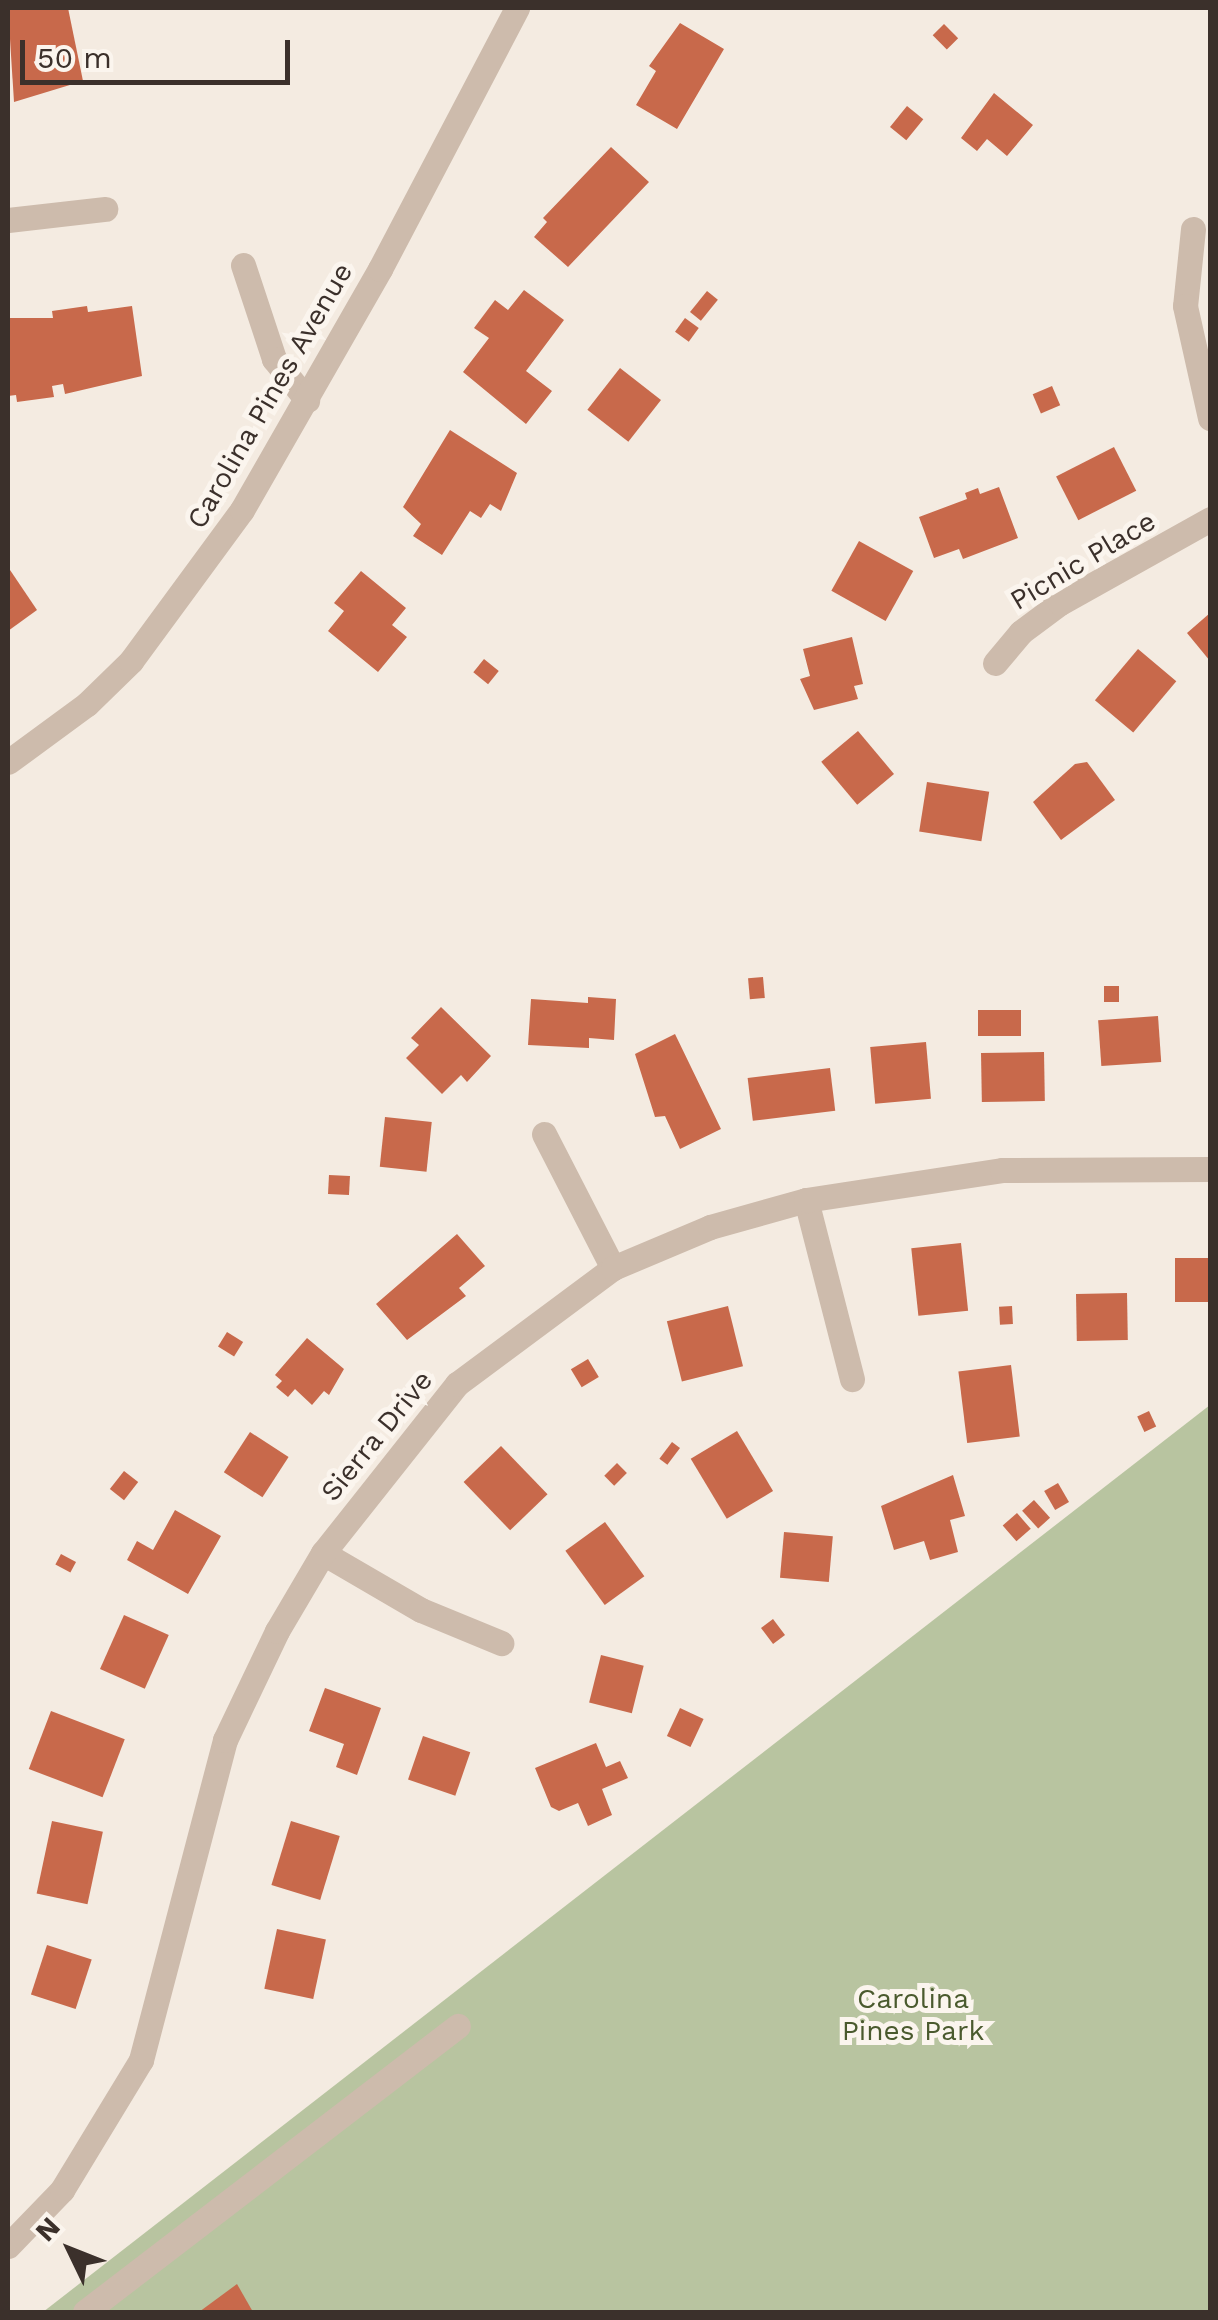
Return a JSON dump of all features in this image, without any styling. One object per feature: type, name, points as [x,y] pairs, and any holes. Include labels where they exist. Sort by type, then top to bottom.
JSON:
[{"type":"street","name":"Carolina Pines Avenue","points":[[8,762],[88,704],[131,661],[242,510],[307,400],[517,8]]},
{"type":"street","points":[[8,220],[105,209]]},
{"type":"street","points":[[1193,229],[1185,306],[1210,418]]},
{"type":"street","points":[[243,265],[274,359],[307,400]]},
{"type":"street","name":"Picnic Place","points":[[995,663],[1021,632],[1060,603],[1210,520]]},
{"type":"street","points":[[544,1134],[613,1268]]},
{"type":"street","name":"Sierra Drive","points":[[8,2246],[72,2176],[141,2060],[224,1740],[323,1553],[457,1384],[613,1268],[710,1227],[806,1200],[1002,1170],[1210,1169]]},
{"type":"street","points":[[806,1200],[852,1379]]},
{"type":"street","points":[[323,1553],[420,1610],[501,1642]]},
{"type":"street","points":[[86,2312],[458,2026]]},
{"type":"green space","name":"Carolina Pines Park","points":[[1210,1405],[1210,2312],[43,2312]]},
{"type":"building","points":[[8,8],[68,8],[83,81],[14,102]]},
{"type":"building","points":[[680,23],[724,49],[677,129],[636,105],[656,71],[649,66]]},
{"type":"building","points":[[944,24],[958,38],[947,49],[933,35]]},
{"type":"building","points":[[994,93],[1033,125],[1007,156],[987,139],[977,151],[961,138]]},
{"type":"building","points":[[907,106],[923,119],[906,140],[890,127]]},
{"type":"building","points":[[611,147],[649,182],[568,267],[534,237],[547,222],[543,218]]},
{"type":"building","points":[[524,290],[564,320],[526,371],[552,391],[526,424],[463,372],[489,338],[474,328],[495,300],[508,310]]},
{"type":"building","points":[[707,291],[718,300],[701,321],[690,312]]},
{"type":"building","points":[[87,306],[88,312],[132,306],[142,376],[65,394],[63,384],[52,386],[54,397],[17,402],[16,395],[8,396],[8,318],[53,318],[52,311]]},
{"type":"building","points":[[685,318],[699,328],[689,342],[675,332]]},
{"type":"building","points":[[620,368],[661,400],[628,442],[587,410]]},
{"type":"building","points":[[1052,386],[1060,405],[1041,414],[1033,394]]},
{"type":"building","points":[[450,430],[517,473],[501,511],[490,504],[481,518],[470,511],[442,555],[413,536],[421,524],[403,507]]},
{"type":"building","points":[[1114,447],[1136,491],[1078,520],[1056,477]]},
{"type":"building","points":[[999,487],[1018,538],[963,559],[959,549],[934,558],[919,517],[967,499],[965,493],[978,488],[980,494]]},
{"type":"building","points":[[859,541],[913,571],[886,621],[831,591]]},
{"type":"building","points":[[8,567],[37,610],[8,631]]},
{"type":"building","points":[[361,571],[406,608],[392,625],[407,637],[378,672],[328,631],[344,611],[334,603]]},
{"type":"building","points":[[1210,613],[1210,661],[1187,633]]},
{"type":"building","points":[[852,637],[863,684],[854,686],[858,699],[814,710],[800,679],[810,676],[803,649]]},
{"type":"building","points":[[1138,649],[1176,681],[1133,732],[1095,700]]},
{"type":"building","points":[[484,659],[499,671],[488,684],[473,672]]},
{"type":"building","points":[[858,731],[894,774],[857,805],[821,762]]},
{"type":"building","points":[[1087,762],[1115,800],[1061,840],[1033,802],[1075,764]]},
{"type":"building","points":[[927,782],[989,792],[981,841],[919,831]]},
{"type":"building","points":[[763,977],[765,998],[750,999],[748,978]]},
{"type":"building","points":[[1104,986],[1119,986],[1119,1002],[1104,1002]]},
{"type":"building","points":[[588,997],[616,999],[614,1040],[589,1038],[589,1048],[528,1045],[531,999],[588,1003]]},
{"type":"building","points":[[441,1007],[491,1056],[467,1082],[461,1075],[442,1094],[406,1058],[419,1045],[411,1038]]},
{"type":"building","points":[[978,1010],[1021,1010],[1021,1036],[978,1036]]},
{"type":"building","points":[[1158,1016],[1161,1062],[1101,1066],[1098,1020]]},
{"type":"building","points":[[675,1034],[721,1129],[680,1149],[665,1116],[655,1117],[635,1054]]},
{"type":"building","points":[[926,1042],[931,1099],[875,1104],[870,1047]]},
{"type":"building","points":[[1044,1052],[1045,1101],[982,1102],[981,1053]]},
{"type":"building","points":[[830,1068],[835,1111],[753,1121],[748,1078]]},
{"type":"building","points":[[385,1117],[432,1122],[427,1172],[380,1167]]},
{"type":"building","points":[[329,1175],[350,1176],[349,1195],[328,1194]]},
{"type":"building","points":[[457,1234],[485,1266],[459,1288],[466,1296],[407,1340],[376,1304]]},
{"type":"building","points":[[961,1243],[968,1311],[918,1316],[911,1248]]},
{"type":"building","points":[[1175,1258],[1210,1258],[1210,1302],[1175,1302]]},
{"type":"building","points":[[1127,1293],[1128,1340],[1077,1341],[1076,1294]]},
{"type":"building","points":[[728,1306],[743,1366],[682,1381],[667,1321]]},
{"type":"building","points":[[1012,1306],[1013,1324],[1000,1325],[999,1307]]},
{"type":"building","points":[[227,1332],[243,1342],[234,1356],[218,1346]]},
{"type":"building","points":[[307,1338],[344,1369],[329,1395],[324,1391],[312,1405],[295,1389],[288,1397],[276,1387],[282,1381],[275,1375]]},
{"type":"building","points":[[588,1359],[599,1377],[582,1387],[571,1369]]},
{"type":"building","points":[[1011,1365],[1020,1436],[967,1443],[958,1371]]},
{"type":"building","points":[[1149,1411],[1156,1426],[1144,1432],[1137,1416]]},
{"type":"building","points":[[737,1431],[773,1491],[727,1519],[691,1459]]},
{"type":"building","points":[[250,1432],[289,1457],[262,1497],[224,1472]]},
{"type":"building","points":[[672,1442],[680,1448],[667,1465],[659,1459]]},
{"type":"building","points":[[501,1446],[548,1494],[510,1530],[464,1482]]},
{"type":"building","points":[[617,1463],[627,1473],[614,1486],[604,1476]]},
{"type":"building","points":[[124,1471],[138,1482],[124,1500],[110,1489]]},
{"type":"building","points":[[953,1475],[965,1516],[950,1520],[958,1552],[930,1560],[924,1541],[894,1550],[881,1506]]},
{"type":"building","points":[[1058,1483],[1069,1502],[1055,1510],[1044,1491]]},
{"type":"building","points":[[1034,1500],[1050,1518],[1038,1529],[1022,1511]]},
{"type":"building","points":[[175,1510],[221,1536],[188,1594],[127,1560],[137,1541],[153,1550]]},
{"type":"building","points":[[1017,1513],[1031,1529],[1016,1541],[1003,1525]]},
{"type":"building","points":[[605,1522],[644,1576],[605,1605],[565,1551]]},
{"type":"building","points":[[784,1532],[833,1536],[829,1582],[780,1578]]},
{"type":"building","points":[[61,1554],[76,1562],[70,1573],[55,1565]]},
{"type":"building","points":[[124,1615],[169,1635],[145,1689],[100,1669]]},
{"type":"building","points":[[773,1619],[785,1635],[773,1644],[761,1628]]},
{"type":"building","points":[[601,1655],[644,1666],[632,1713],[589,1703]]},
{"type":"building","points":[[325,1688],[381,1708],[357,1775],[336,1767],[344,1744],[309,1731]]},
{"type":"building","points":[[680,1708],[704,1719],[690,1747],[667,1736]]},
{"type":"building","points":[[51,1711],[125,1739],[103,1797],[29,1769]]},
{"type":"building","points":[[423,1736],[470,1752],[455,1796],[408,1779]]},
{"type":"building","points":[[596,1743],[606,1767],[620,1761],[628,1778],[602,1789],[612,1815],[588,1826],[578,1803],[559,1811],[551,1807],[535,1768]]},
{"type":"building","points":[[52,1821],[103,1832],[87,1904],[37,1893]]},
{"type":"building","points":[[291,1821],[340,1836],[320,1900],[271,1885]]},
{"type":"building","points":[[277,1929],[326,1939],[313,1999],[264,1989]]},
{"type":"building","points":[[47,1945],[92,1960],[76,2009],[31,1994]]},
{"type":"building","points":[[237,2284],[253,2312],[199,2312]]}]
